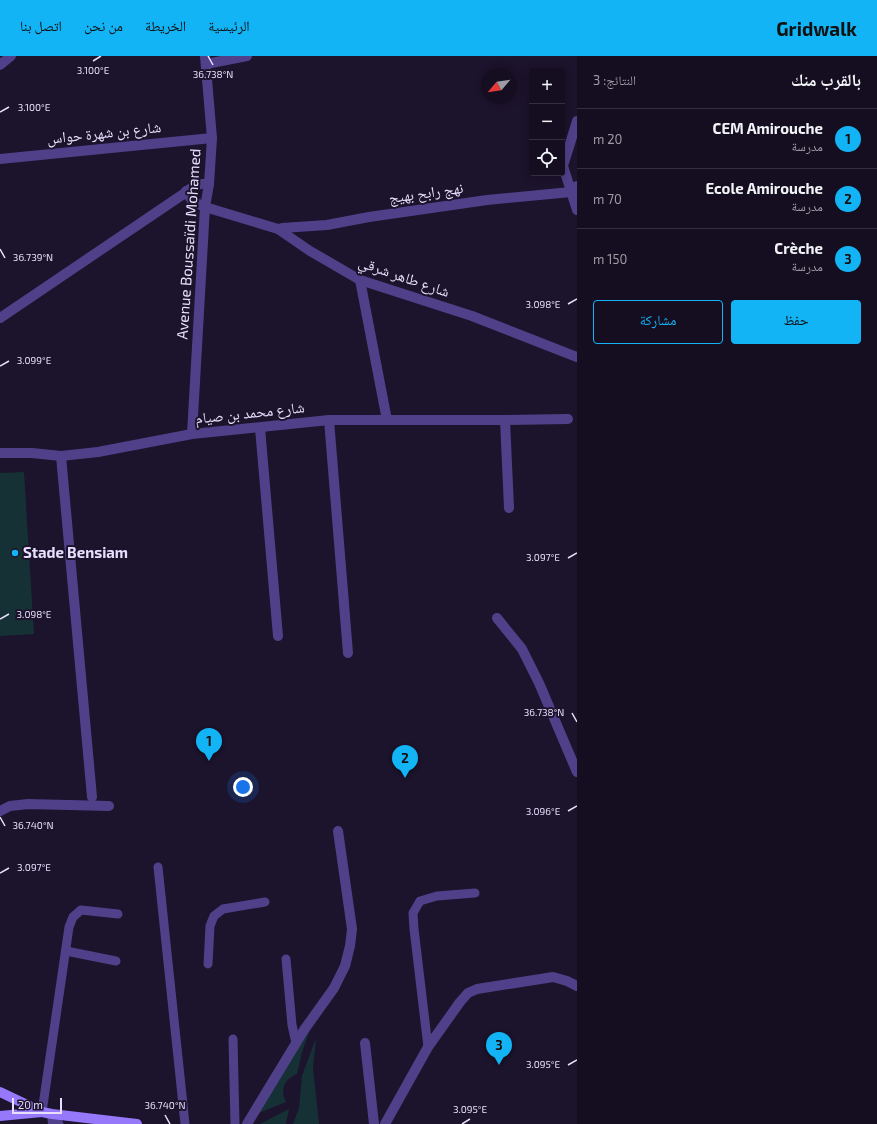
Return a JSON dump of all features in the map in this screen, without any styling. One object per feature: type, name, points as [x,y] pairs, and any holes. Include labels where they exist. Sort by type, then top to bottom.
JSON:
[{"type":"street","points":[[0,65],[10,56]]},
{"type":"street","points":[[206,60],[247,56]]},
{"type":"street","name":"Avenue Boussaïdi Mohamed","points":[[192,434],[205,207],[209,184],[212,138],[206,60]]},
{"type":"street","points":[[577,121],[563,166],[574,189],[577,210]]},
{"type":"street","name":"شارع بن شهرة حواس","points":[[0,159],[212,138]]},
{"type":"street","points":[[0,318],[186,191],[196,185],[209,184]]},
{"type":"street","name":"نهج رابح بهيج","points":[[278,230],[282,228],[327,226],[369,216],[574,189]]},
{"type":"street","name":"شارع طاهر شرقي","points":[[186,191],[192,201],[205,207],[278,230],[310,251],[360,280],[472,316],[577,356]]},
{"type":"street","points":[[360,280],[387,420]]},
{"type":"street","name":"شارع محمد بن صيام","points":[[0,453],[32,453],[61,456],[98,452],[192,434],[329,420],[568,419]]},
{"type":"street","points":[[329,420],[348,653]]},
{"type":"street","points":[[505,420],[509,508]]},
{"type":"street","points":[[260,428],[278,636]]},
{"type":"street","points":[[61,456],[92,797]]},
{"type":"street","points":[[497,618],[522,649],[539,683],[577,772]]},
{"type":"street","points":[[0,811],[10,806],[28,804],[109,806]]},
{"type":"street","points":[[246,1124],[304,1030],[334,988],[345,966],[352,929],[338,831]]},
{"type":"street","points":[[385,1124],[428,1047],[468,993],[477,989],[552,978],[567,981],[577,986]]},
{"type":"street","points":[[365,1043],[374,1124]]},
{"type":"street","points":[[0,1092],[42,1112],[53,1119],[137,1124]]},
{"type":"street","points":[[0,1116],[42,1112]]},
{"type":"lane","points":[[158,867],[185,1124]]},
{"type":"lane","points":[[428,1047],[413,914],[420,901],[437,896],[475,893]]},
{"type":"lane","points":[[208,964],[210,926],[214,916],[223,909],[265,902]]},
{"type":"lane","points":[[42,1112],[69,927],[73,917],[81,910],[118,914]]},
{"type":"lane","points":[[66,951],[116,960]]},
{"type":"lane","points":[[286,959],[292,1025],[296,1043]]},
{"type":"lane","points":[[233,1039],[235,1124]]},
{"type":"lane","points":[[53,1119],[60,1124]]},
{"type":"green space","name":"Stade Bensiam","points":[[24,472],[34,634],[0,636],[0,473]]},
{"type":"green space","points":[[306,1028],[310,1030],[302,1052],[297,1074],[289,1079],[284,1085],[283,1093],[286,1102],[259,1113]]},
{"type":"green space","points":[[316,1038],[313,1068],[319,1124],[293,1124],[299,1108],[302,1076]]},
{"type":"green space","points":[[289,1109],[286,1124],[260,1124]]},
{"type":"place","name":"Stade Bensiam","points":[[15,553]]},
{"type":"place","name":"CEM Amirouche","points":[[209,761]]},
{"type":"place","name":"Ecole Amirouche","points":[[405,778]]},
{"type":"place","name":"Crèche","points":[[499,1065]]}]
